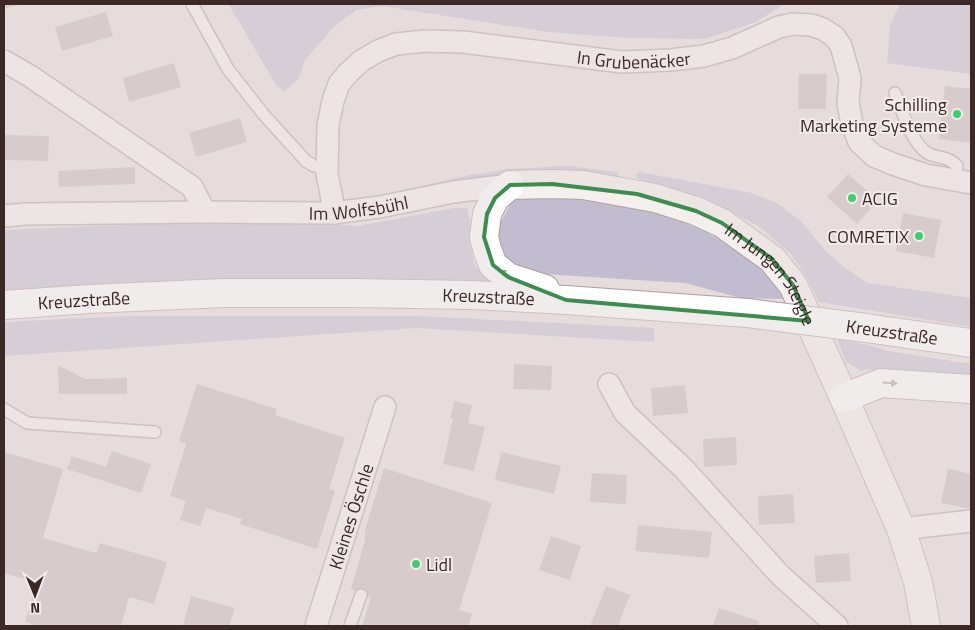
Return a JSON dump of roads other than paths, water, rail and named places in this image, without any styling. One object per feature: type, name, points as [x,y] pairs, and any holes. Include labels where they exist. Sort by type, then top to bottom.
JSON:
[{"type":"main road","points":[[510,185],[495,198],[488,214],[484,237],[493,265],[508,277],[545,289],[566,300]]},
{"type":"main road","name":"Kreuzstraße","points":[[4,305],[224,293],[471,295],[748,313],[971,343]]},
{"type":"main road","points":[[844,398],[882,383],[971,389]]},
{"type":"street","name":"In Grubenäcker","points":[[334,213],[328,169],[328,126],[332,101],[339,84],[361,61],[378,50],[396,44],[425,41],[463,42],[622,62],[671,60],[704,56],[732,48],[779,27],[793,24],[811,25],[834,36],[841,46],[850,78],[848,102],[852,124],[859,142],[874,156],[893,164],[926,175],[964,181]]},
{"type":"street","points":[[4,61],[30,76],[192,187],[205,212]]},
{"type":"street","name":"Im Wolfsbühl","points":[[4,216],[26,214],[205,212],[334,213],[380,208],[453,192],[510,185]]},
{"type":"street","name":"Im Jungen Steigle","points":[[510,185],[583,185],[655,198],[696,211],[722,223],[772,259],[793,286],[901,529],[918,582],[926,626]]},
{"type":"street","points":[[609,384],[625,414],[684,469],[781,576],[837,626]]},
{"type":"street","name":"Kleines Öschle","points":[[316,626],[385,407]]},
{"type":"street","points":[[901,529],[971,521]]},
{"type":"lane","points":[[192,4],[228,69],[264,116],[306,161],[314,166],[328,169]]},
{"type":"lane","points":[[895,93],[915,141],[929,154],[953,161],[964,181]]},
{"type":"lane","points":[[4,409],[27,423],[155,432]]},
{"type":"lane","points":[[350,626],[361,595]]},
{"type":"place","name":"Schilling Marketing Systeme","points":[[957,114]]},
{"type":"place","name":"ACIG","points":[[852,198]]},
{"type":"place","name":"COMRETIX","points":[[919,236]]},
{"type":"place","name":"Lidl","points":[[416,564]]}]
